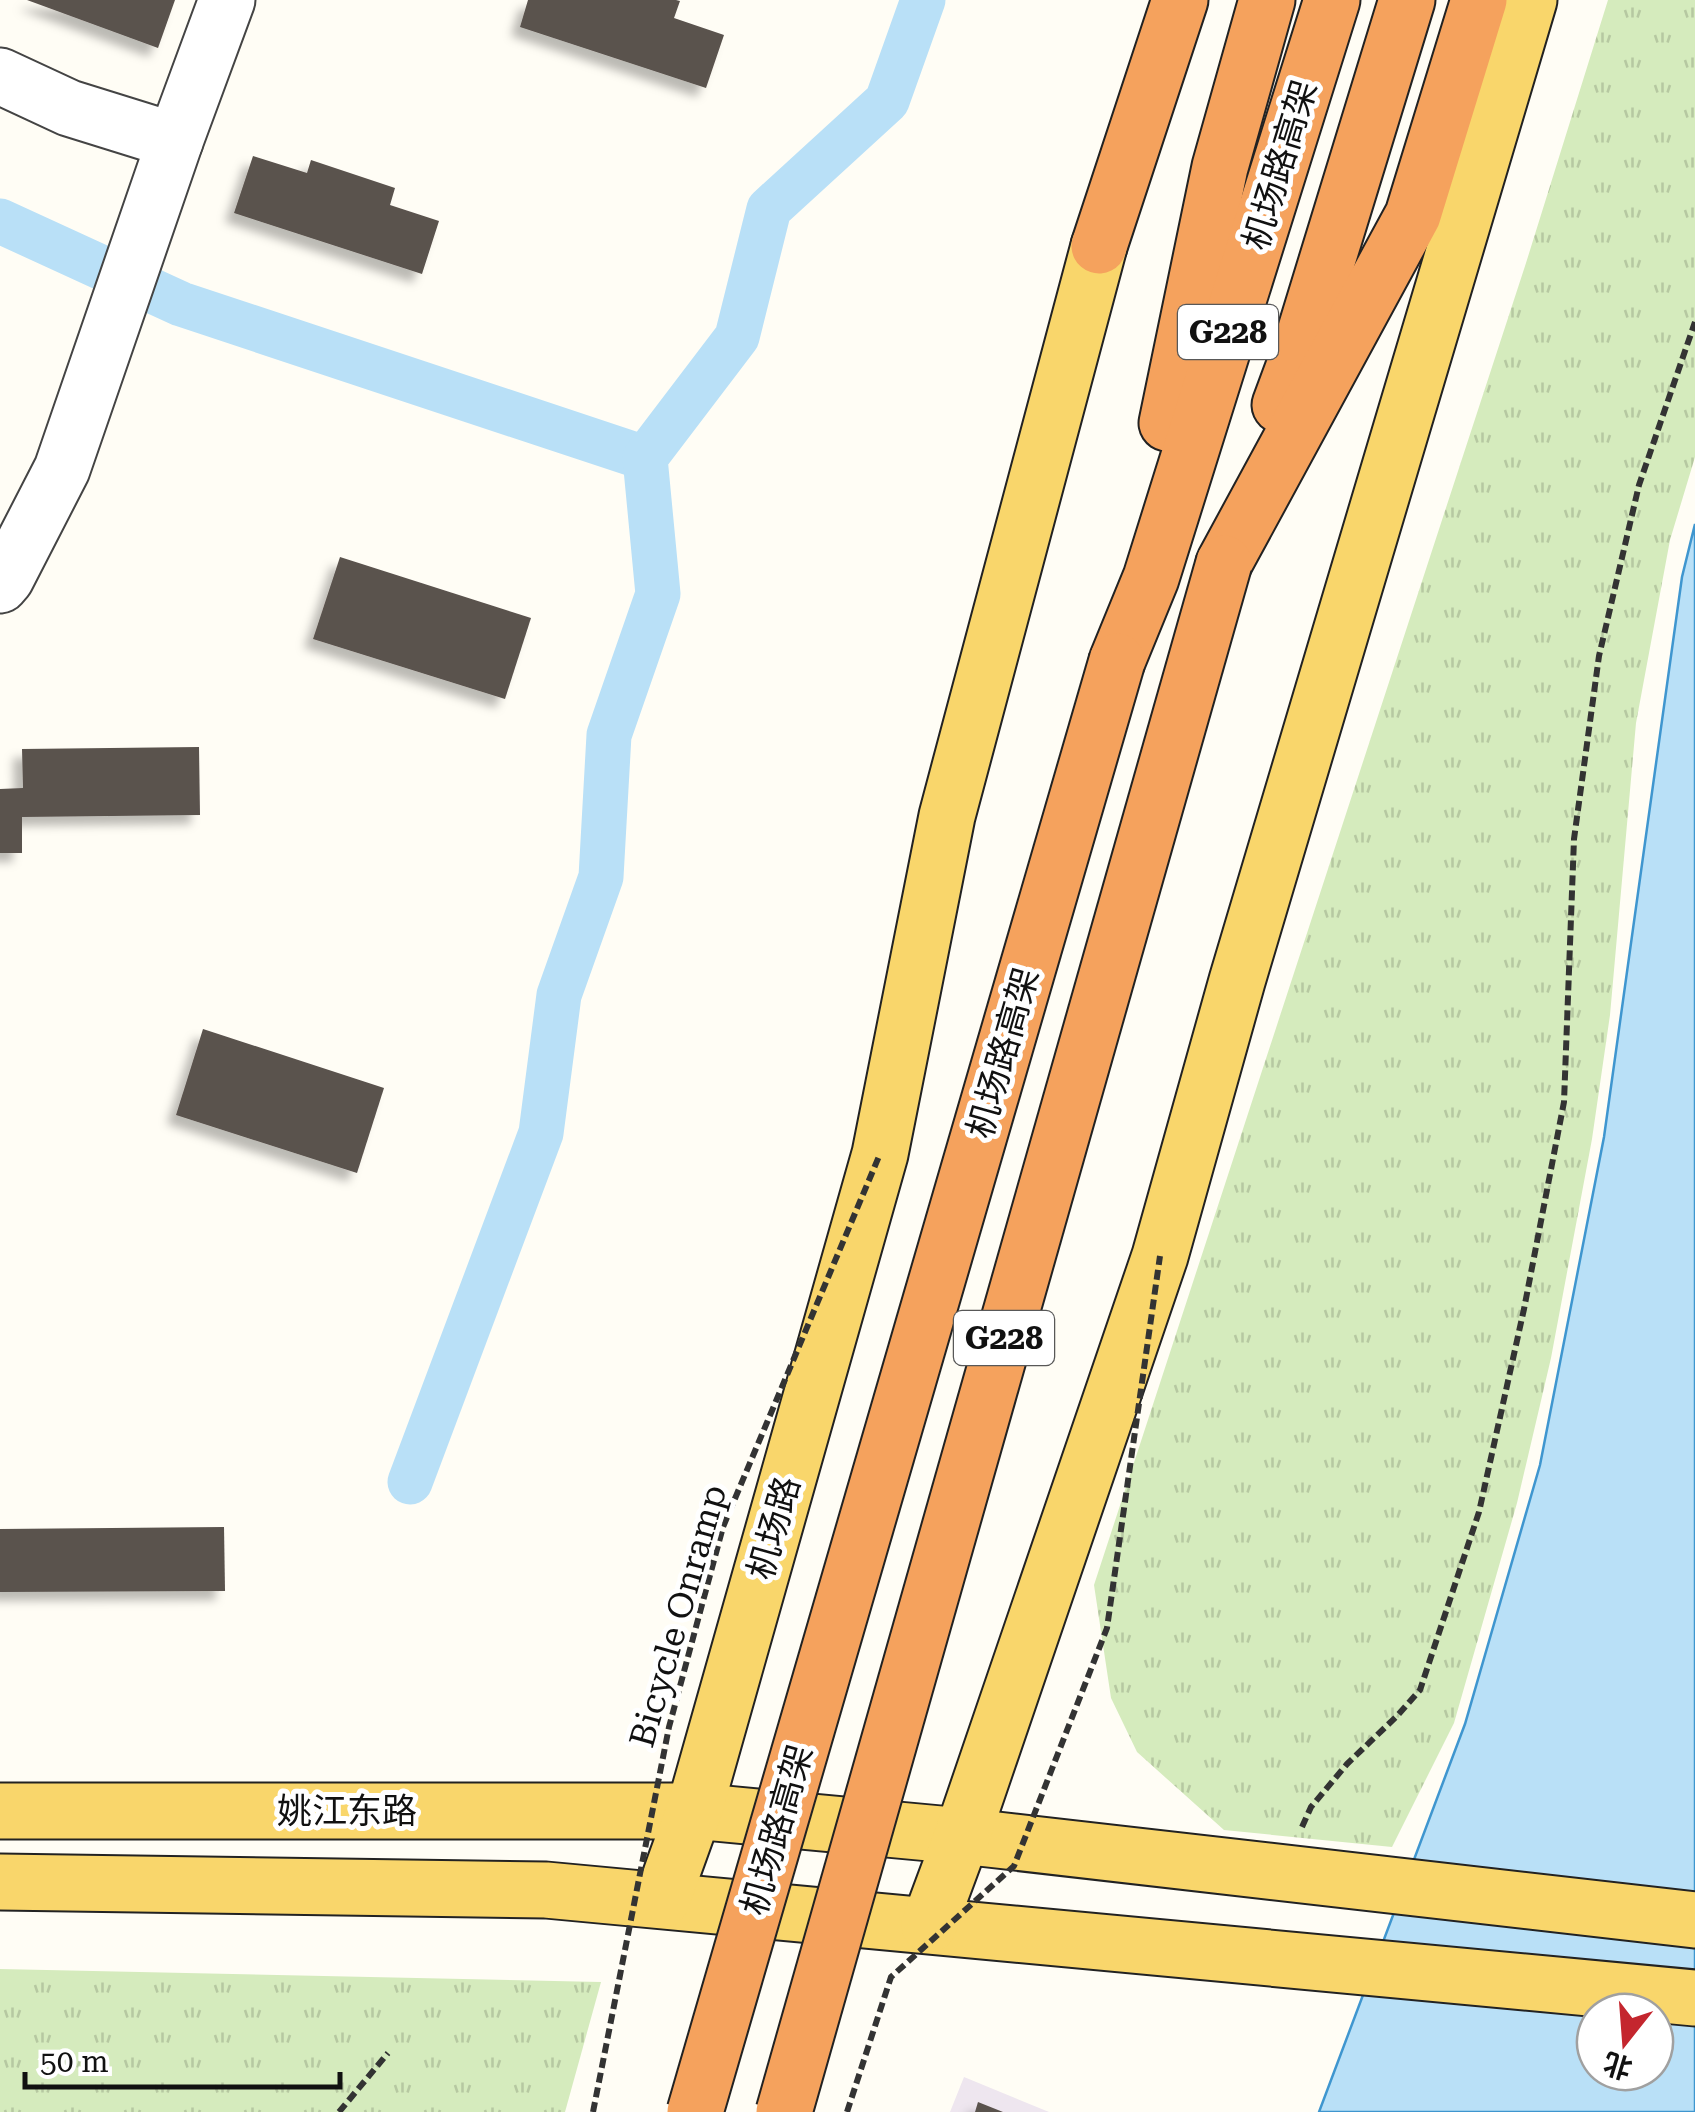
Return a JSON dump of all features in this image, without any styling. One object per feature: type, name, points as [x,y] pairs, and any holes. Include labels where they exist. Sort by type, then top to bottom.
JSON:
[{"type":"highway","points":[[1099,246],[1180,0]]},
{"type":"highway","points":[[1117,661],[1220,166],[1267,0]]},
{"type":"highway","name":"机场路高架","points":[[696,2112],[1117,661],[1151,578],[1332,0]]},
{"type":"highway","name":"机场路高架","points":[[784,2112],[1224,564],[1296,359],[1407,0]]},
{"type":"highway","points":[[1224,564],[1413,215],[1479,0]]},
{"type":"main road","points":[[929,1926],[1160,1256],[1237,981],[1529,0]]},
{"type":"main road","name":"机场路","points":[[662,1900],[694,1811],[880,1154],[948,816],[1099,246]]},
{"type":"main road","name":"姚江东路","points":[[0,1811],[694,1811],[962,1836],[1305,1854],[1695,1920]]},
{"type":"main road","points":[[0,1882],[546,1890],[1695,1998]]},
{"type":"street","points":[[0,585],[62,468],[227,0]]},
{"type":"street","points":[[0,76],[69,108],[175,141]]},
{"type":"path","points":[[1305,1854],[1311,1806],[1420,1690],[1480,1512],[1564,1102],[1574,839],[1599,656],[1639,485],[1695,322]]},
{"type":"path","name":"Bicycle Onramp","points":[[593,2112],[669,1727],[722,1527],[880,1154]]},
{"type":"path","points":[[848,2112],[890,1977],[1014,1866],[1107,1628],[1160,1256]]},
{"type":"path","points":[[339,2112],[388,2053]]},
{"type":"shaded area","points":[[964,2077],[1049,2112],[950,2112]]},
{"type":"green space","points":[[1608,0],[1695,0],[1695,457],[1670,540],[1636,723],[1610,1015],[1592,1139],[1551,1358],[1517,1503],[1454,1723],[1392,1847],[1224,1830],[1137,1752],[1111,1698],[1094,1585],[1526,263]]},
{"type":"green space","points":[[0,1969],[601,1982],[565,2112],[0,2112]]},
{"type":"water","points":[[1695,524],[1695,2112],[1319,2112],[1465,1724],[1540,1465],[1604,1137],[1682,577]]},
{"type":"building","points":[[27,0],[175,0],[158,48]]},
{"type":"building","points":[[528,0],[676,0],[680,1],[674,18],[724,35],[706,88],[520,27]]},
{"type":"building","points":[[253,156],[307,173],[311,160],[395,188],[390,205],[439,221],[422,274],[234,213]]},
{"type":"building","points":[[340,557],[531,618],[505,699],[313,639]]},
{"type":"building","points":[[199,747],[200,815],[22,817],[22,853],[0,853],[0,789],[23,788],[22,749]]},
{"type":"building","points":[[203,1029],[384,1088],[357,1173],[176,1115]]},
{"type":"building","points":[[224,1527],[225,1591],[0,1592],[0,1529]]},
{"type":"building","points":[[978,2102],[1003,2112],[975,2112]]},
{"type":"waterway","points":[[410,1482],[541,1133],[559,995],[601,877],[609,735],[658,594],[645,458],[737,337],[769,209],[887,101],[923,0]]},
{"type":"waterway","points":[[0,221],[181,304],[645,458]]}]
